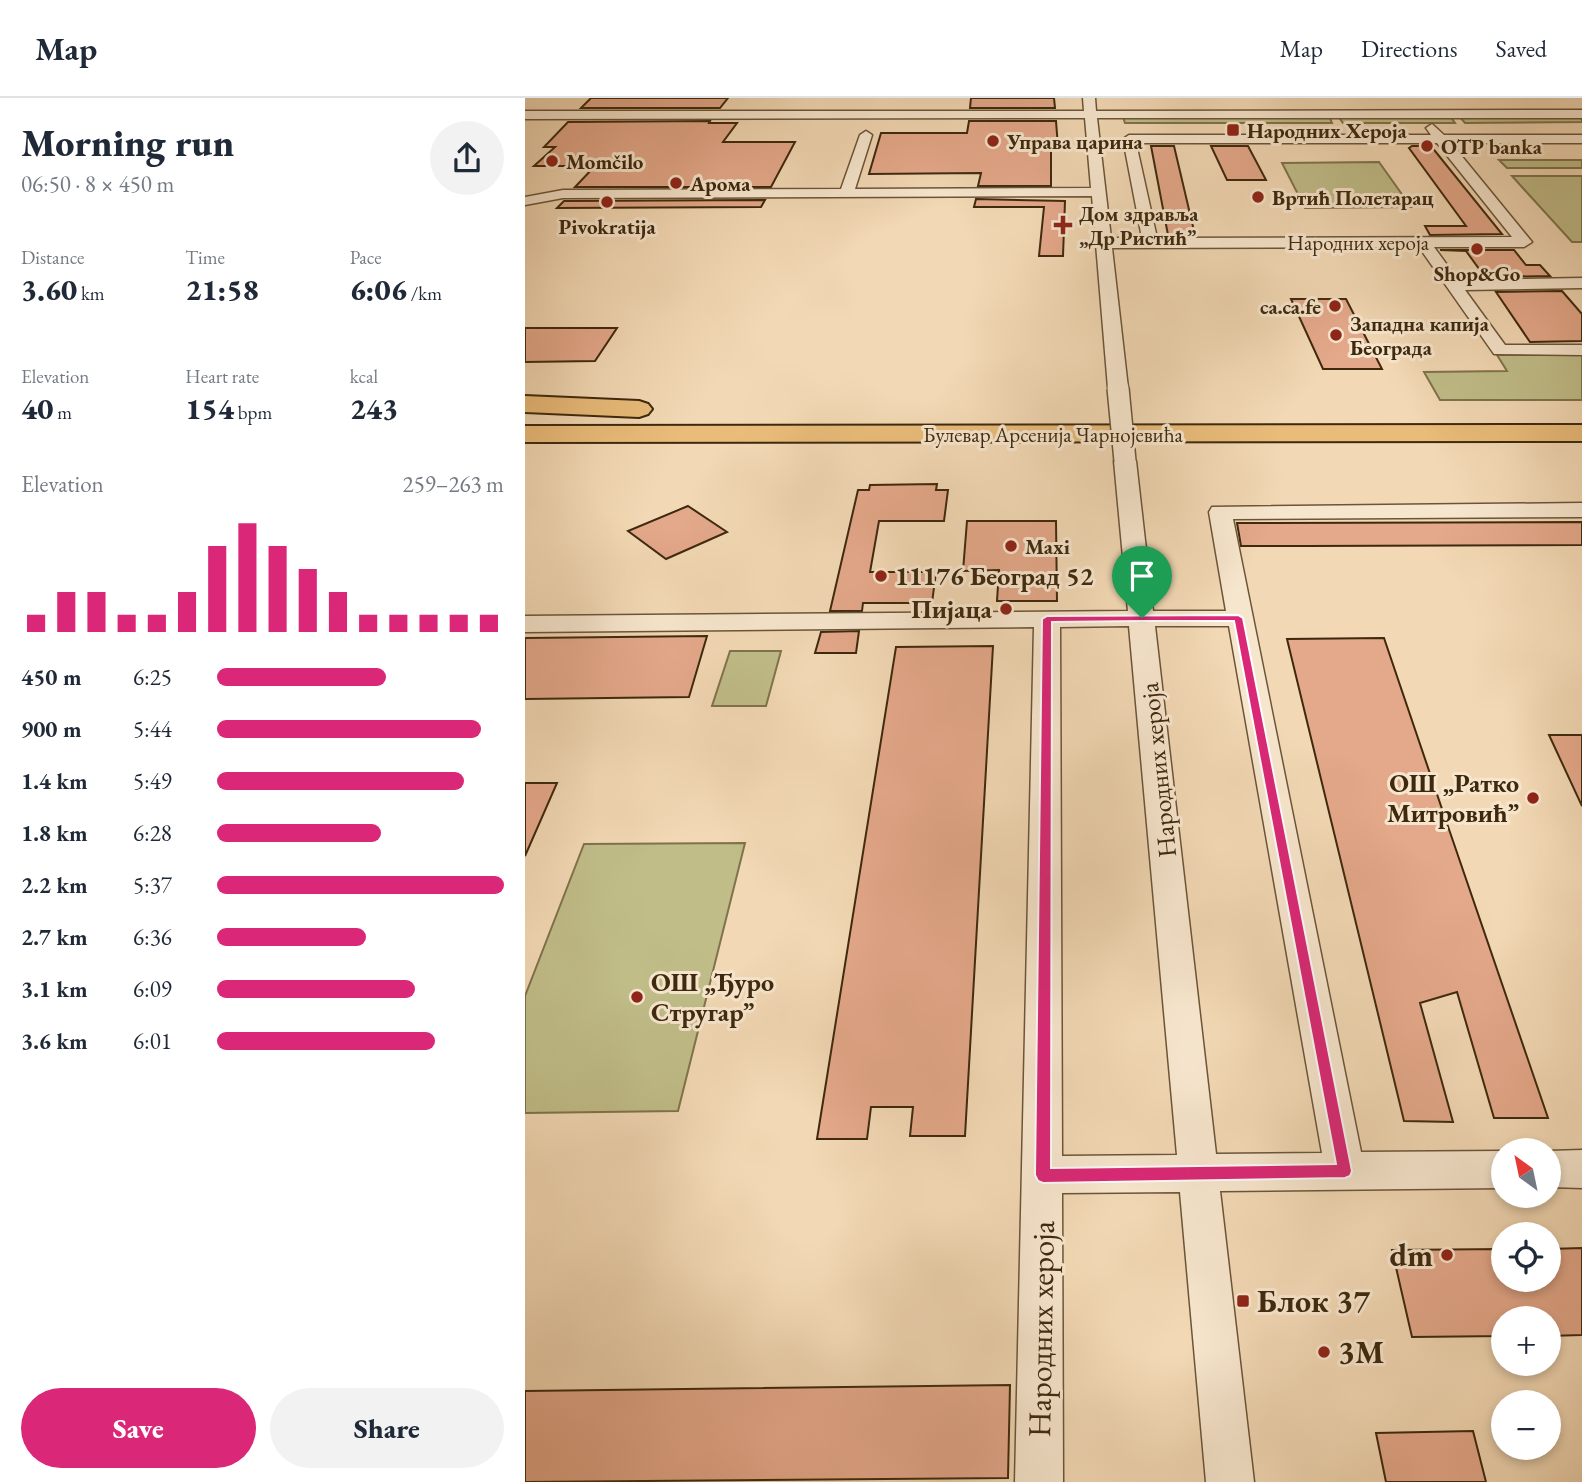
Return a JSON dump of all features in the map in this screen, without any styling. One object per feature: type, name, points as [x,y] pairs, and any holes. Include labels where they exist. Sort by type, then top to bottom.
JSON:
[{"type":"highway","points":[[525,404],[716,413],[739,427]]},
{"type":"highway","name":"Булевар Арсенија Чарнојевића","points":[[525,434],[739,427],[1582,417]]},
{"type":"highway","name":"Булевар Арсенија Чарнојевића","points":[[525,418],[739,427],[1582,433]]},
{"type":"highway","points":[[525,450],[672,443],[739,427]]},
{"type":"street","name":"Народних хероја","points":[[1089,98],[1230,1482]]},
{"type":"street","points":[[525,115],[734,110],[931,115],[988,122],[1582,114]]},
{"type":"street","points":[[1091,119],[1431,126],[1582,125]]},
{"type":"street","points":[[1431,126],[1442,139]]},
{"type":"street","points":[[847,192],[866,135]]},
{"type":"street","points":[[1150,243],[1129,139],[1582,139]]},
{"type":"street","name":"Народних хероја","points":[[1103,243],[1524,242],[1442,139]]},
{"type":"street","points":[[525,201],[563,194],[1098,192]]},
{"type":"street","points":[[1423,242],[1500,350],[1582,350]]},
{"type":"street","points":[[1456,285],[1582,283]]},
{"type":"street","points":[[1345,1171],[1220,512],[1582,510]]},
{"type":"street","points":[[525,624],[1238,618]]},
{"type":"street","name":"Народних хероја","points":[[1039,1482],[1043,1175],[1058,619]]},
{"type":"street","points":[[1043,1175],[1491,1169]]},
{"type":"street","points":[[1561,1169],[1582,1169]]},
{"type":"shaded area","points":[[1329,116],[1332,123],[1125,123],[1123,117]]},
{"type":"shaded area","points":[[1338,116],[1450,116],[1455,123],[1343,123]]},
{"type":"shaded area","points":[[1459,116],[1582,116],[1582,122],[1465,123]]},
{"type":"shaded area","points":[[1499,160],[1582,160],[1582,168],[1507,168]]},
{"type":"shaded area","points":[[1379,162],[1411,207],[1305,208],[1282,163]]},
{"type":"shaded area","points":[[1512,176],[1582,176],[1582,242],[1572,242]]},
{"type":"shaded area","points":[[1497,355],[1582,355],[1582,400],[1440,400],[1424,372],[1507,371]]},
{"type":"shaded area","points":[[730,651],[781,651],[766,706],[712,706]]},
{"type":"shaded area","points":[[745,843],[678,1111],[525,1113],[525,996],[584,844]]},
{"type":"building","points":[[591,98],[728,98],[720,108],[581,108]]},
{"type":"building","points":[[971,98],[1054,98],[1055,108],[970,108]]},
{"type":"building","points":[[710,121],[709,123],[737,123],[723,142],[795,142],[771,187],[575,187],[595,166],[534,166],[555,147],[544,147],[568,122]]},
{"type":"building","points":[[969,121],[1056,121],[1058,147],[1051,147],[1051,186],[978,186],[981,173],[869,174],[881,133],[967,133]]},
{"type":"building","points":[[1151,146],[1174,146],[1195,235],[1168,235]]},
{"type":"building","points":[[1211,146],[1248,146],[1266,180],[1227,180]]},
{"type":"building","points":[[1431,146],[1502,234],[1430,235],[1425,226],[1466,226],[1409,148]]},
{"type":"building","points":[[976,199],[1065,201],[1063,256],[1039,256],[1044,207],[974,207]]},
{"type":"building","points":[[765,200],[761,207],[557,208],[564,201]]},
{"type":"building","points":[[1440,250],[1514,250],[1526,265],[1540,265],[1550,276],[1485,277],[1466,251]]},
{"type":"building","points":[[1562,291],[1582,314],[1582,341],[1530,342],[1496,292]]},
{"type":"building","points":[[1291,299],[1346,299],[1382,369],[1323,369]]},
{"type":"building","points":[[525,328],[617,328],[595,361],[525,362]]},
{"type":"building","points":[[937,484],[936,490],[948,490],[944,521],[879,521],[870,572],[936,572],[932,603],[863,603],[862,611],[830,611],[858,490],[869,490],[870,485]]},
{"type":"building","points":[[688,506],[727,532],[666,559],[628,531]]},
{"type":"building","name":"Maxi","points":[[967,521],[1056,521],[1057,601],[997,601],[999,570],[963,571]]},
{"type":"building","points":[[1582,522],[1582,545],[1306,546],[1241,546],[1237,523]]},
{"type":"building","points":[[859,631],[856,653],[815,653],[821,632]]},
{"type":"building","points":[[707,636],[689,697],[525,699],[525,638]]},
{"type":"building","points":[[1384,638],[1548,1118],[1494,1118],[1457,992],[1420,1003],[1453,1122],[1404,1121],[1287,639]]},
{"type":"building","points":[[993,646],[965,1136],[910,1136],[913,1107],[871,1107],[867,1139],[817,1139],[896,647]]},
{"type":"building","points":[[1549,735],[1582,735],[1582,806]]},
{"type":"building","points":[[525,783],[557,783],[525,856]]},
{"type":"building","points":[[1582,1248],[1582,1335],[1561,1336],[1561,1306],[1491,1306],[1491,1336],[1412,1337],[1392,1250],[1491,1249],[1491,1292],[1561,1292],[1561,1249]]},
{"type":"building","points":[[1010,1385],[1008,1478],[525,1482],[525,1391]]},
{"type":"building","points":[[1473,1431],[1486,1482],[1386,1482],[1376,1433]]},
{"type":"place","name":"Народних Хероја","points":[[1233,130]]},
{"type":"place","name":"Управа царина","points":[[993,141]]},
{"type":"place","name":"OTP banka","points":[[1427,146]]},
{"type":"place","name":"Momčilo","points":[[552,161]]},
{"type":"place","name":"Арома","points":[[676,183]]},
{"type":"place","name":"Вртић Полетарац","points":[[1258,197]]},
{"type":"place","name":"Pivokratija","points":[[607,202]]},
{"type":"place","name":"Дом здравља „Др Ристић”","points":[[1063,225]]},
{"type":"place","name":"Shop&Go","points":[[1477,249]]},
{"type":"place","name":"ca.ca.fe","points":[[1335,306]]},
{"type":"place","name":"Западна капија Београда","points":[[1336,335]]},
{"type":"place","name":"Maxi","points":[[1011,546]]},
{"type":"place","name":"11176 Београд 52","points":[[881,576]]},
{"type":"place","name":"Пијаца","points":[[1006,609]]},
{"type":"place","name":"ОШ „Ратко Митровић”","points":[[1533,798]]},
{"type":"place","name":"ОШ „Ђуро Стругар”","points":[[637,997]]},
{"type":"place","name":"dm","points":[[1447,1255]]},
{"type":"place","name":"Блок 37","points":[[1243,1301]]},
{"type":"place","name":"3M","points":[[1324,1352]]},
{"type":"route","points":[[1142,618],[1238,618],[1345,1171],[1043,1175],[1047,619],[1142,618]]}]
